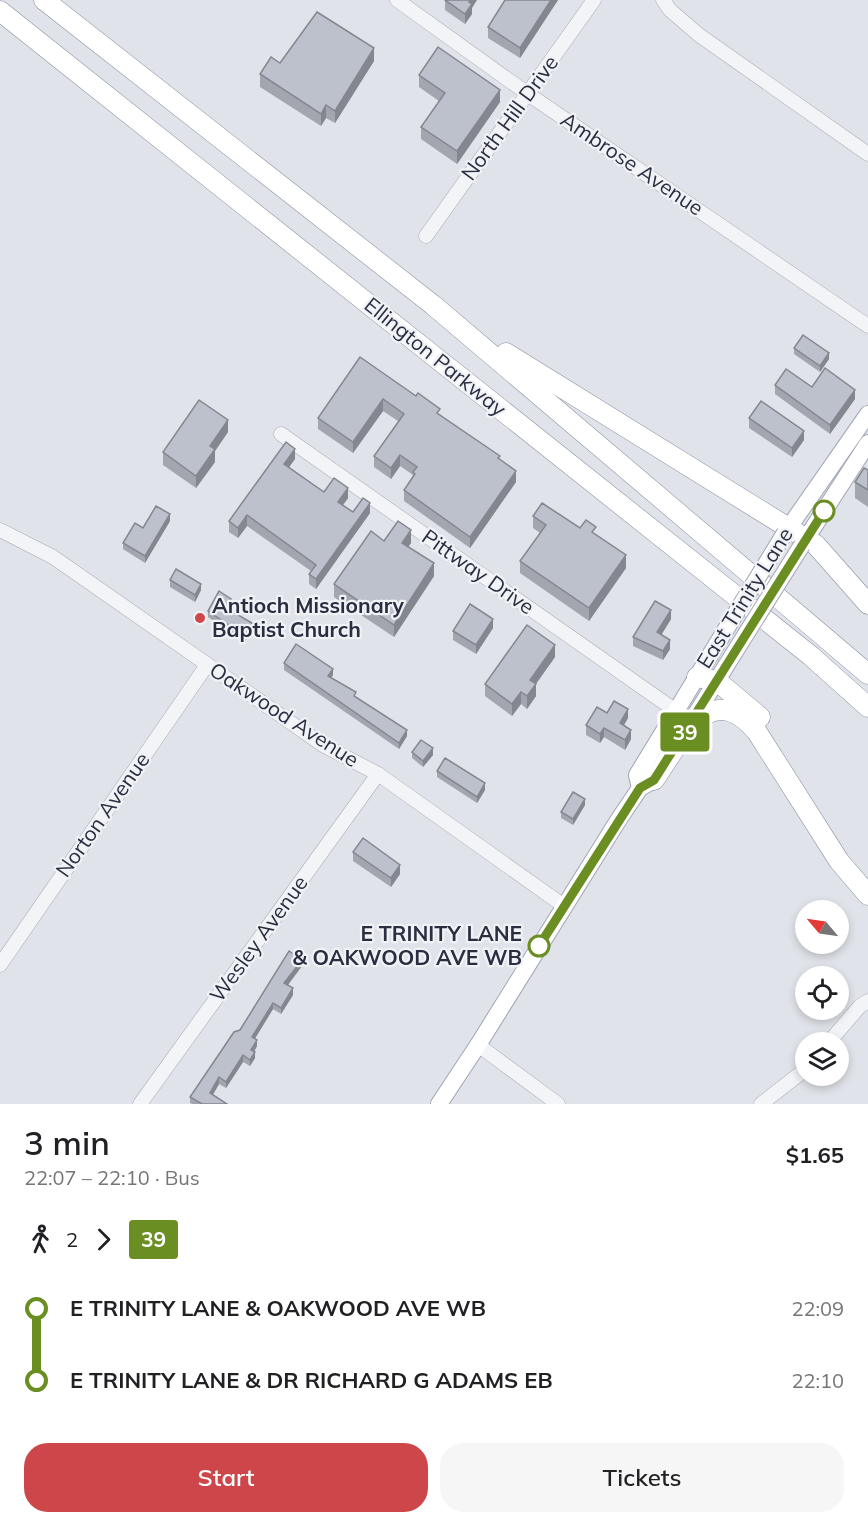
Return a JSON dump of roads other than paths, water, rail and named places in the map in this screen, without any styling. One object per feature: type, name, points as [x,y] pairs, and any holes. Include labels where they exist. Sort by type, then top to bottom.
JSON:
[{"type":"highway","name":"Ellington Parkway","points":[[44,0],[433,305],[868,674]]},
{"type":"highway","name":"Ellington Parkway","points":[[0,11],[811,656],[868,707]]},
{"type":"highway","points":[[433,305],[556,386],[804,542],[816,545],[868,604]]},
{"type":"highway","points":[[811,656],[868,719]]},
{"type":"highway","points":[[697,677],[766,723],[851,858],[868,879]]},
{"type":"highway","points":[[713,687],[729,709],[745,718],[757,732],[839,861],[868,895]]},
{"type":"highway","points":[[647,784],[707,711],[729,709]]},
{"type":"main road","name":"East Trinity Lane","points":[[647,784],[637,775],[787,530],[868,414]]},
{"type":"main road","name":"East Trinity Lane","points":[[439,1104],[478,1046],[564,906],[713,687],[868,443]]},
{"type":"street","name":"Ambrose Avenue","points":[[397,0],[528,94],[868,326]]},
{"type":"street","name":"North Hill Drive","points":[[426,236],[594,0]]},
{"type":"street","points":[[663,0],[670,10],[699,35],[868,154]]},
{"type":"street","name":"Pittway Drive","points":[[280,434],[676,711]]},
{"type":"street","name":"Oakwood Avenue","points":[[0,530],[53,557],[323,745],[378,774],[564,906]]},
{"type":"street","name":"Norton Avenue","points":[[0,965],[207,665]]},
{"type":"street","name":"Wesley Avenue","points":[[140,1104],[378,774]]},
{"type":"street","points":[[838,1032],[860,1006],[868,1001]]},
{"type":"street","points":[[478,1046],[558,1104]]},
{"type":"street","points":[[761,1104],[795,1078]]},
{"type":"place","name":"Antioch Missionary Baptist Church","points":[[200,618]]},
{"type":"place","name":"E TRINITY LANE & OAKWOOD AVE WB","points":[[539,946]]}]
